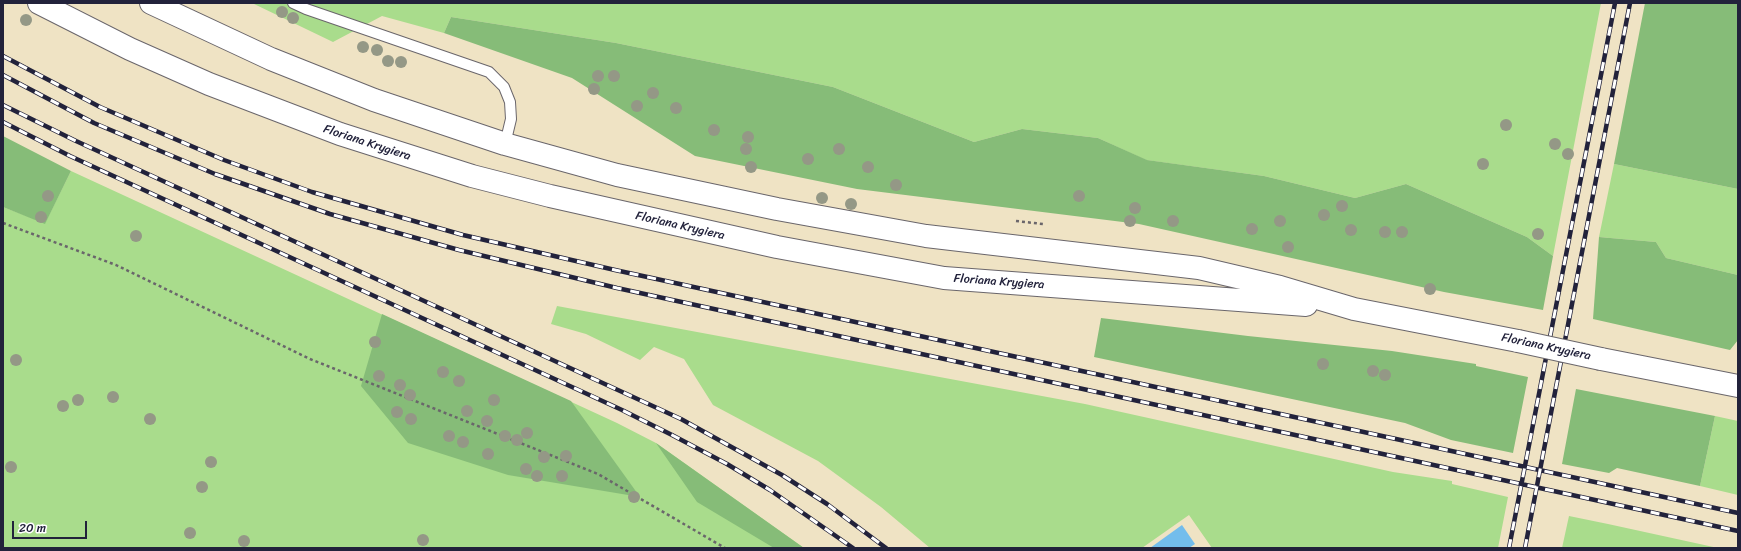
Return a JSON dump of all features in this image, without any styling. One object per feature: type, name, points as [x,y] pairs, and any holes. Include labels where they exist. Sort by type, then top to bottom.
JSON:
[{"type":"main road","name":"Floriana Krygiera","points":[[39,3],[102,35],[180,71],[340,134],[472,176],[557,198],[769,245],[944,278],[1354,309]]},
{"type":"main road","name":"Floriana Krygiera","points":[[151,3],[216,34],[329,83],[417,115],[505,144],[617,175],[792,212],[926,236],[1199,268],[1280,287],[1354,309],[1738,386]]},
{"type":"lane","points":[[294,3],[306,9],[489,72],[504,87],[510,102],[511,119],[505,144]]},
{"type":"path","points":[[1015,220],[1047,224]]},
{"type":"path","points":[[3,223],[116,266],[310,359],[598,474],[725,548]]},
{"type":"green space","points":[[252,3],[1601,3],[1553,256],[1527,237],[1406,184],[1355,198],[1264,176],[1146,160],[1098,138],[1022,129],[974,142],[833,87],[616,43],[451,17],[444,33],[382,16],[333,42]]},
{"type":"green space","points":[[1645,3],[1738,3],[1738,189],[1614,164]]},
{"type":"green space","points":[[451,17],[616,43],[833,87],[974,142],[1022,129],[1098,138],[1147,160],[1264,176],[1355,198],[1406,184],[1527,237],[1553,256],[1543,310],[1444,292],[1139,224],[857,189],[695,156],[572,78],[444,33]]},
{"type":"green space","points":[[3,136],[71,171],[45,224],[3,207]]},
{"type":"green space","points":[[1614,164],[1738,189],[1738,275],[1666,258],[1656,242],[1599,237]]},
{"type":"green space","points":[[71,171],[617,423],[656,443],[804,548],[3,548],[3,207],[45,223]]},
{"type":"green space","points":[[1599,237],[1656,242],[1666,258],[1738,275],[1738,340],[1730,350],[1593,319]]},
{"type":"green space","points":[[557,306],[1085,404],[1393,472],[1452,481],[1452,484],[1508,497],[1498,548],[1212,548],[1189,515],[1142,548],[930,548],[881,507],[818,461],[713,405],[684,359],[654,347],[640,360],[586,334],[551,324]]},
{"type":"green space","points":[[382,314],[571,401],[640,497],[508,475],[408,443],[361,386]]},
{"type":"green space","points":[[1101,318],[1248,336],[1392,351],[1476,364],[1476,366],[1528,377],[1513,453],[1451,440],[1405,423],[1094,357]]},
{"type":"green space","points":[[1576,389],[1715,416],[1700,486],[1617,468],[1609,473],[1562,464]]},
{"type":"green space","points":[[1715,416],[1738,421],[1738,495],[1700,486]]},
{"type":"green space","points":[[656,443],[804,548],[774,548],[697,502]]},
{"type":"green space","points":[[1569,516],[1608,524],[1718,548],[1562,548]]},
{"type":"water","points":[[1182,525],[1195,544],[1189,548],[1150,548]]},
{"type":"railway","points":[[1509,548],[1615,3]]},
{"type":"railway","points":[[1525,548],[1630,3]]},
{"type":"railway","points":[[3,56],[100,107],[224,160],[312,192],[463,235],[615,270],[1738,513]]},
{"type":"railway","points":[[3,75],[94,123],[215,174],[330,214],[459,250],[617,288],[1738,531]]},
{"type":"railway","points":[[3,105],[76,141],[681,419],[782,475],[827,504],[886,548]]},
{"type":"railway","points":[[3,122],[70,156],[622,410],[672,435],[727,464],[770,490],[853,548]]}]
